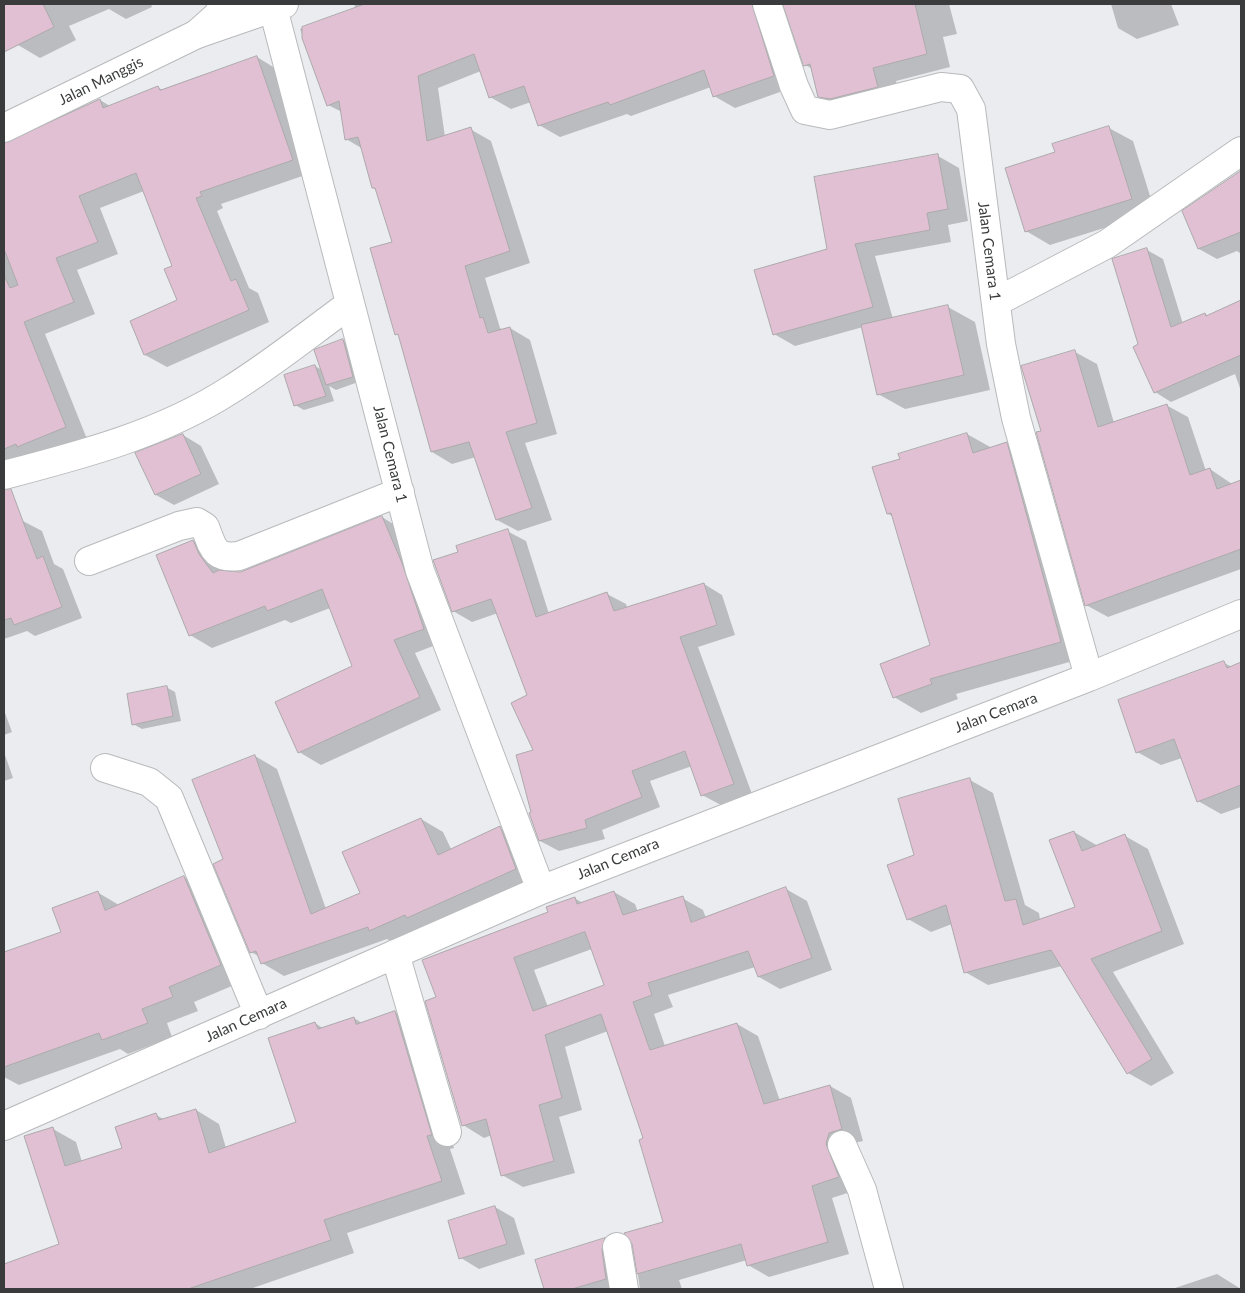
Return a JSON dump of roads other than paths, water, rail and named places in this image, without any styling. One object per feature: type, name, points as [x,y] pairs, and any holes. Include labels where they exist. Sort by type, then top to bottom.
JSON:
[{"type":"street","name":"Jalan Manggis","points":[[197,34],[217,16],[224,4]]},
{"type":"street","name":"Jalan Cemara 1","points":[[767,4],[794,86],[805,110],[830,116],[941,87],[960,89],[971,109],[996,302],[1016,418],[1089,677]]},
{"type":"street","name":"Jalan Manggis","points":[[4,128],[197,34],[279,6]]},
{"type":"street","name":"Jalan Cemara 1","points":[[279,6],[350,304],[420,571],[541,890]]},
{"type":"street","points":[[996,302],[1107,244],[1241,151]]},
{"type":"street","points":[[4,474],[95,450],[196,409],[230,391],[350,304]]},
{"type":"street","points":[[89,560],[179,526],[197,522],[206,527],[214,551],[226,558],[239,556],[400,492]]},
{"type":"street","name":"Jalan Cemara","points":[[4,1126],[541,890],[1089,677],[1241,614]]},
{"type":"street","points":[[105,768],[150,782],[169,798],[259,1015]]},
{"type":"street","points":[[395,954],[447,1132]]},
{"type":"street","points":[[842,1146],[862,1190],[883,1288]]},
{"type":"street","points":[[617,1246],[624,1289]]}]
